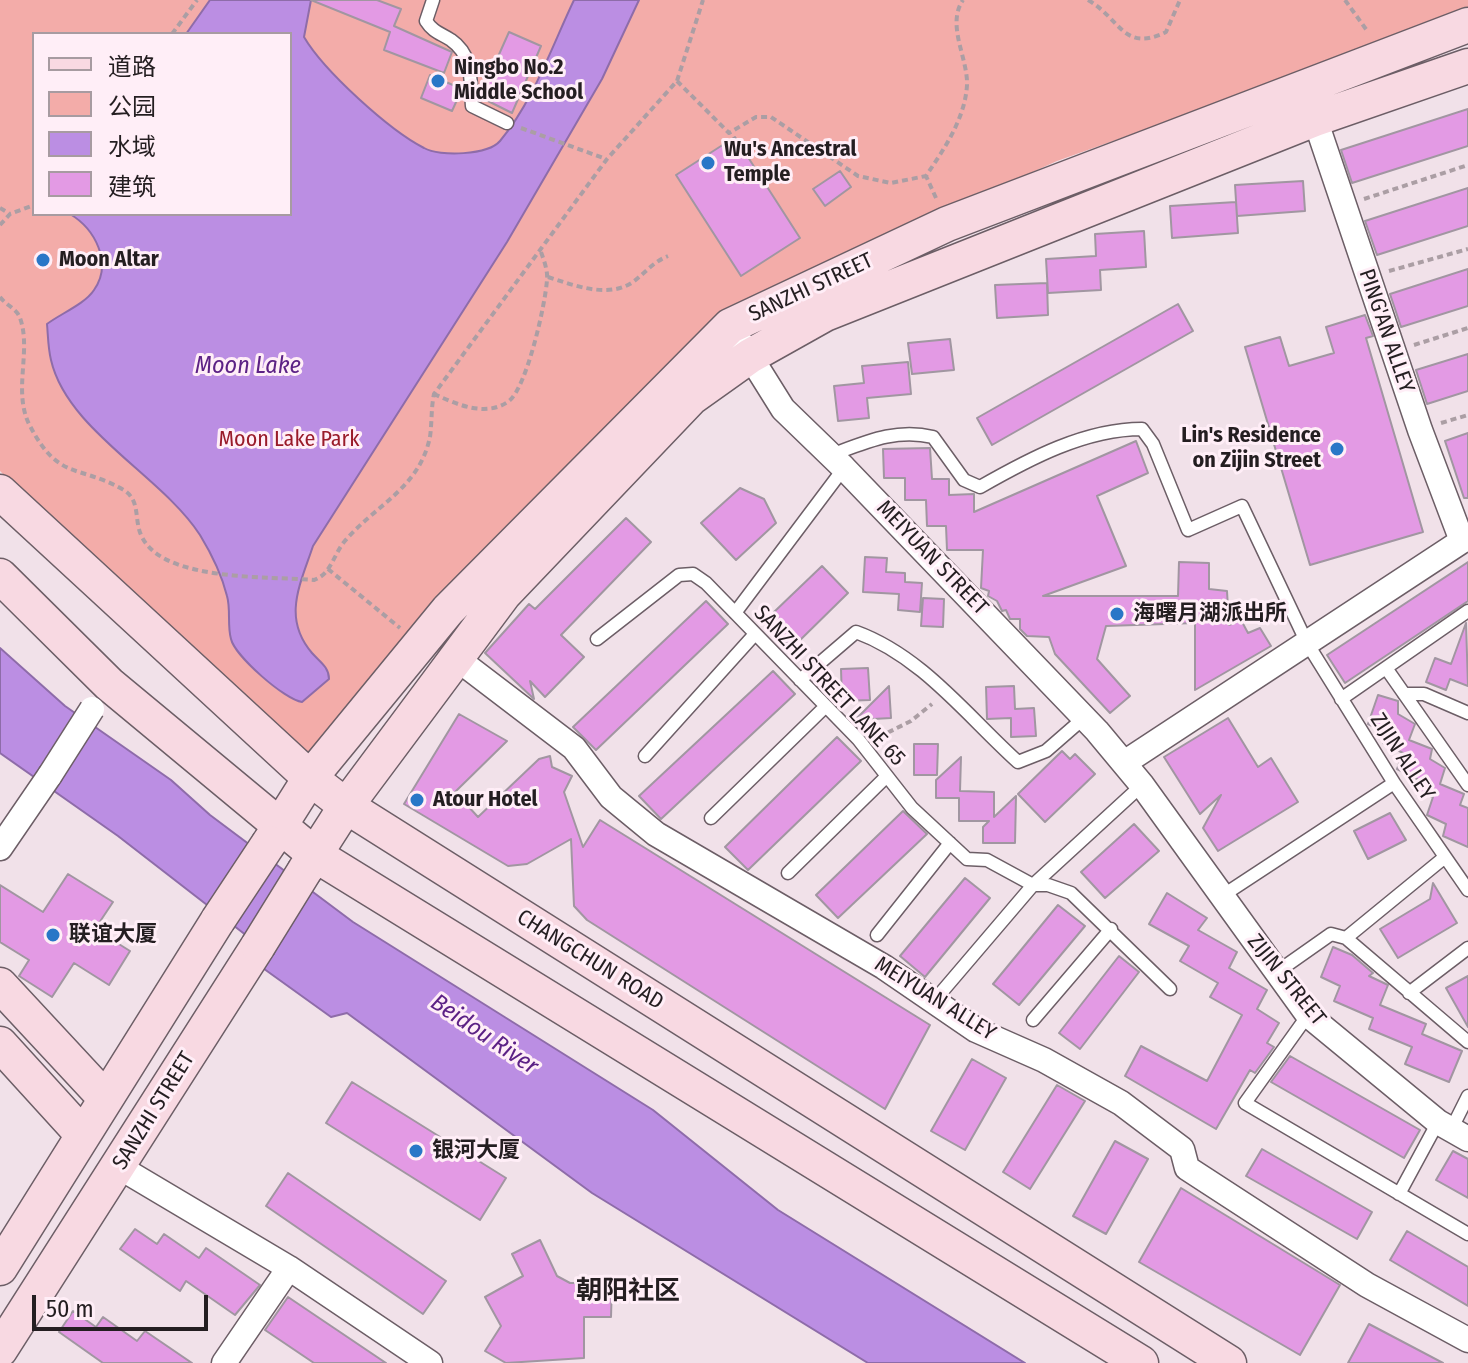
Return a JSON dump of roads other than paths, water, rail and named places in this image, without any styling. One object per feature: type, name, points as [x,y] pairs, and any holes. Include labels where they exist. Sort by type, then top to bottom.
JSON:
[{"type":"main road","name":"SANZHI STREET","points":[[274,834],[310,778],[448,610],[730,326],[947,224],[1468,25]]},
{"type":"main road","name":"SANZHI STREET","points":[[0,1350],[346,806],[504,594],[691,398],[750,356],[825,314],[1315,119],[1468,66]]},
{"type":"main road","name":"CHANGCHUN ROAD","points":[[0,492],[310,778],[346,806],[1229,1363]]},
{"type":"main road","points":[[0,576],[101,696],[310,862],[1141,1363]]},
{"type":"main road","points":[[0,1268],[274,834]]},
{"type":"main road","points":[[0,985],[105,1098]]},
{"type":"main road","points":[[0,1044],[82,1134]]},
{"type":"street","name":"PING'AN ALLEY","points":[[1315,119],[1393,352],[1465,539]]},
{"type":"street","name":"MEIYUAN STREET","points":[[730,326],[783,409],[1085,717],[1142,785]]},
{"type":"street","points":[[1124,763],[1465,539]]},
{"type":"street","name":"MEIYUAN ALLEY","points":[[456,658],[574,748],[611,797],[656,834],[884,967],[976,1030],[1044,1060],[1121,1103],[1182,1149],[1187,1168],[1367,1285],[1468,1340]]},
{"type":"street","points":[[0,848],[101,696]]},
{"type":"street","name":"ZIJIN STREET","points":[[1142,785],[1308,1015],[1453,1130]]},
{"type":"street","points":[[119,1167],[289,1268],[430,1363]]},
{"type":"street","points":[[224,1363],[289,1268]]},
{"type":"lane","points":[[433,0],[426,21],[433,31],[453,41],[470,62],[472,106],[507,123]]},
{"type":"lane","name":"ZIJIN ALLEY","points":[[838,462],[879,437],[912,432],[933,437],[964,480],[980,487],[1052,450],[1117,429],[1142,429],[1153,444],[1188,530],[1242,506],[1307,643],[1394,783],[1468,890]]},
{"type":"lane","points":[[735,613],[838,462]]},
{"type":"lane","name":"SANZHI STREET LANE 65","points":[[597,639],[679,575],[693,574],[826,706],[912,808],[967,859],[987,860],[1033,885],[1048,885],[1071,893],[1170,989]]},
{"type":"lane","points":[[1341,699],[1468,611]]},
{"type":"lane","points":[[800,680],[856,632],[880,640],[917,664],[1018,762],[1046,751],[1085,717]]},
{"type":"lane","points":[[645,756],[755,634]]},
{"type":"lane","points":[[1386,668],[1468,785]]},
{"type":"lane","points":[[1404,694],[1424,694],[1468,713]]},
{"type":"lane","points":[[711,818],[826,706]]},
{"type":"lane","points":[[788,873],[887,776]]},
{"type":"lane","points":[[1222,896],[1394,783]]},
{"type":"lane","points":[[934,1001],[1033,885],[1142,785]]},
{"type":"lane","points":[[877,935],[950,843]]},
{"type":"lane","points":[[1346,938],[1445,857]]},
{"type":"lane","points":[[1033,1020],[1111,929]]},
{"type":"lane","points":[[1277,972],[1331,934],[1346,938],[1468,1042]]},
{"type":"lane","points":[[1409,993],[1468,948]]},
{"type":"lane","points":[[1308,1015],[1245,1103],[1468,1234]]},
{"type":"lane","points":[[1399,1194],[1453,1130],[1468,1096]]},
{"type":"water","name":"Moon Lake","points":[[210,0],[311,0],[304,37],[326,66],[376,114],[431,151],[475,152],[494,146],[512,126],[532,91],[574,0],[639,0],[602,79],[507,242],[313,546],[299,588],[296,614],[303,640],[326,668],[329,679],[302,702],[273,686],[241,656],[231,639],[225,588],[200,535],[183,513],[95,431],[76,409],[60,385],[49,351],[47,324],[90,295],[102,269],[94,238],[73,216],[292,216],[292,32],[187,32]]},
{"type":"water","name":"Beidou River","points":[[0,648],[65,706],[171,780],[210,815],[353,922],[653,1110],[778,1210],[1025,1363],[868,1363],[592,1193],[347,1013],[331,1017],[260,966],[269,953],[118,836],[0,753]]},
{"type":"place","name":"Ningbo No.2 Middle School","points":[[438,81]]},
{"type":"place","name":"Wu's Ancestral Temple","points":[[708,163]]},
{"type":"place","name":"Moon Altar","points":[[43,260]]},
{"type":"place","name":"Lin's Residence on Zijin Street","points":[[1337,449]]},
{"type":"place","name":"海曙月湖派出所","points":[[1117,614]]},
{"type":"place","name":"Atour Hotel","points":[[417,800]]},
{"type":"place","name":"联谊大厦","points":[[53,935]]},
{"type":"place","name":"银河大厦","points":[[416,1151]]},
{"type":"district","name":"朝阳社区","points":[[628,1292]]},
{"type":"park label","name":"Moon Lake Park","points":[[289,440]]}]
